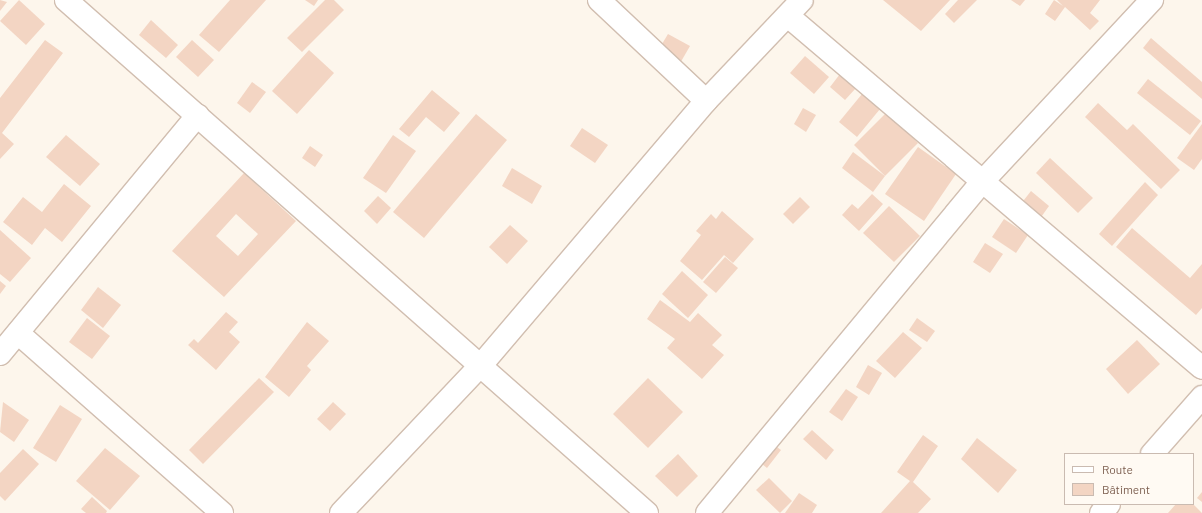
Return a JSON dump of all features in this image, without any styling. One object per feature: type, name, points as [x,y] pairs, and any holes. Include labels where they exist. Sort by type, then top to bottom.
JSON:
[{"type":"street","points":[[66,0],[482,364],[647,513]]},
{"type":"street","points":[[599,0],[706,101]]},
{"type":"street","points":[[707,513],[983,182],[1152,0]]},
{"type":"street","points":[[341,513],[482,364],[706,101],[795,8],[983,182],[1202,368]]},
{"type":"street","points":[[0,354],[198,115]]},
{"type":"street","points":[[18,333],[222,513]]},
{"type":"street","points":[[1153,453],[1202,397]]},
{"type":"street","points":[[1101,513],[1108,505]]},
{"type":"building","points":[[0,0],[7,2],[0,11]]},
{"type":"building","points":[[19,0],[45,24],[26,45],[0,21]]},
{"type":"building","points":[[230,0],[266,0],[219,52],[199,35]]},
{"type":"building","points":[[305,0],[318,0],[314,6]]},
{"type":"building","points":[[325,0],[334,0],[344,10],[302,52],[287,38]]},
{"type":"building","points":[[883,0],[950,0],[921,31]]},
{"type":"building","points":[[958,0],[977,0],[954,23],[945,14]]},
{"type":"building","points":[[1011,0],[1025,0],[1020,6]]},
{"type":"building","points":[[1054,0],[1063,6],[1057,0],[1100,0],[1090,13],[1099,21],[1090,30],[1065,7],[1055,21],[1045,14]]},
{"type":"building","points":[[151,20],[178,45],[166,58],[139,35]]},
{"type":"building","points":[[668,34],[690,46],[675,72],[653,59]]},
{"type":"building","points":[[1151,38],[1202,82],[1202,99],[1143,48]]},
{"type":"building","points":[[45,40],[63,53],[2,133],[14,144],[0,159],[0,98]]},
{"type":"building","points":[[192,40],[214,60],[198,77],[176,57]]},
{"type":"building","points":[[309,50],[334,73],[297,114],[272,91]]},
{"type":"building","points":[[805,56],[829,77],[814,94],[790,73]]},
{"type":"building","points":[[840,74],[856,88],[845,100],[830,87]]},
{"type":"building","points":[[1148,79],[1201,121],[1190,135],[1137,93]]},
{"type":"building","points":[[252,82],[266,92],[250,113],[237,103]]},
{"type":"building","points":[[432,90],[460,113],[444,132],[426,117],[409,137],[399,129]]},
{"type":"building","points":[[862,94],[880,109],[857,137],[839,122]]},
{"type":"building","points":[[1098,103],[1127,130],[1133,124],[1180,170],[1161,189],[1085,117]]},
{"type":"building","points":[[803,108],[816,115],[806,132],[794,124]]},
{"type":"building","points":[[887,112],[918,143],[885,176],[854,145]]},
{"type":"building","points":[[476,114],[507,140],[424,238],[393,212]]},
{"type":"building","points":[[1202,124],[1202,159],[1194,170],[1177,158]]},
{"type":"building","points":[[582,128],[608,145],[595,163],[570,146]]},
{"type":"building","points":[[66,135],[100,164],[80,186],[46,157]]},
{"type":"building","points":[[393,135],[416,151],[386,193],[363,178]]},
{"type":"building","points":[[310,146],[323,155],[315,167],[302,158]]},
{"type":"building","points":[[918,147],[956,174],[924,221],[885,194]]},
{"type":"building","points":[[853,152],[885,176],[873,192],[842,168]]},
{"type":"building","points":[[1050,158],[1093,198],[1078,213],[1036,173]]},
{"type":"building","points":[[512,168],[542,186],[532,204],[502,186]]},
{"type":"building","points":[[244,173],[296,221],[224,297],[172,251]],"holes":[[[236,214],[258,234],[238,256],[216,236]]]},
{"type":"building","points":[[1145,182],[1158,195],[1112,246],[1099,234]]},
{"type":"building","points":[[64,184],[91,206],[62,242],[45,228],[32,245],[3,222],[23,197],[42,212]]},
{"type":"building","points":[[1031,191],[1049,206],[1039,220],[1020,205]]},
{"type":"building","points":[[872,194],[883,204],[859,231],[842,215],[852,204],[858,209]]},
{"type":"building","points":[[378,196],[391,208],[377,224],[364,211]]},
{"type":"building","points":[[800,197],[810,207],[793,224],[783,214]]},
{"type":"building","points":[[889,206],[920,236],[894,262],[863,233]]},
{"type":"building","points":[[722,211],[754,239],[733,263],[724,255],[702,280],[680,261],[701,235],[696,231],[711,214],[716,219]]},
{"type":"building","points":[[1004,219],[1028,235],[1016,253],[992,237]]},
{"type":"building","points":[[510,225],[528,241],[507,264],[489,247]]},
{"type":"building","points":[[1132,228],[1190,278],[1202,264],[1202,308],[1196,315],[1116,247]]},
{"type":"building","points":[[0,230],[31,258],[10,282],[0,274]]},
{"type":"building","points":[[985,243],[1003,254],[990,273],[973,262]]},
{"type":"building","points":[[725,257],[738,268],[716,293],[703,282]]},
{"type":"building","points":[[682,271],[708,295],[688,318],[662,294]]},
{"type":"building","points":[[0,281],[6,286],[0,294]]},
{"type":"building","points":[[98,287],[121,305],[103,328],[81,310]]},
{"type":"building","points":[[660,300],[690,322],[698,313],[722,335],[712,345],[724,355],[702,379],[667,348],[675,339],[647,319]]},
{"type":"building","points":[[226,312],[238,322],[229,332],[240,342],[216,370],[188,345],[194,339],[198,343]]},
{"type":"building","points":[[87,318],[110,336],[92,359],[69,342]]},
{"type":"building","points":[[917,318],[935,331],[927,342],[909,330]]},
{"type":"building","points":[[307,322],[329,341],[307,366],[311,370],[289,397],[265,377]]},
{"type":"building","points":[[903,332],[922,348],[895,378],[876,361]]},
{"type":"building","points":[[1137,340],[1160,364],[1128,394],[1106,369]]},
{"type":"building","points":[[868,365],[882,373],[869,395],[856,387]]},
{"type":"building","points":[[259,378],[274,392],[203,464],[189,450]]},
{"type":"building","points":[[648,378],[683,412],[648,448],[613,414]]},
{"type":"building","points":[[846,389],[858,397],[842,421],[829,412]]},
{"type":"building","points":[[3,402],[29,420],[14,442],[0,432]]},
{"type":"building","points":[[333,402],[346,414],[330,431],[317,419]]},
{"type":"building","points":[[60,405],[82,419],[56,462],[33,448]]},
{"type":"building","points":[[812,430],[834,450],[826,460],[803,439]]},
{"type":"building","points":[[923,435],[938,446],[913,482],[931,499],[918,513],[881,513],[910,481],[897,472]]},
{"type":"building","points":[[977,438],[1017,470],[998,493],[961,459]]},
{"type":"building","points":[[766,439],[781,450],[767,468],[752,456]]},
{"type":"building","points":[[105,448],[140,476],[110,510],[76,481]]},
{"type":"building","points":[[23,449],[39,464],[5,501],[0,496],[0,473]]},
{"type":"building","points":[[678,454],[698,476],[677,497],[655,476]]},
{"type":"building","points":[[769,478],[792,501],[780,513],[756,490]]},
{"type":"building","points":[[1202,492],[1202,502],[1197,498]]},
{"type":"building","points":[[799,493],[817,505],[812,513],[785,513]]},
{"type":"building","points":[[92,497],[107,511],[106,513],[86,513],[81,509]]},
{"type":"building","points":[[1175,505],[1194,505],[1202,513],[1168,513]]}]
